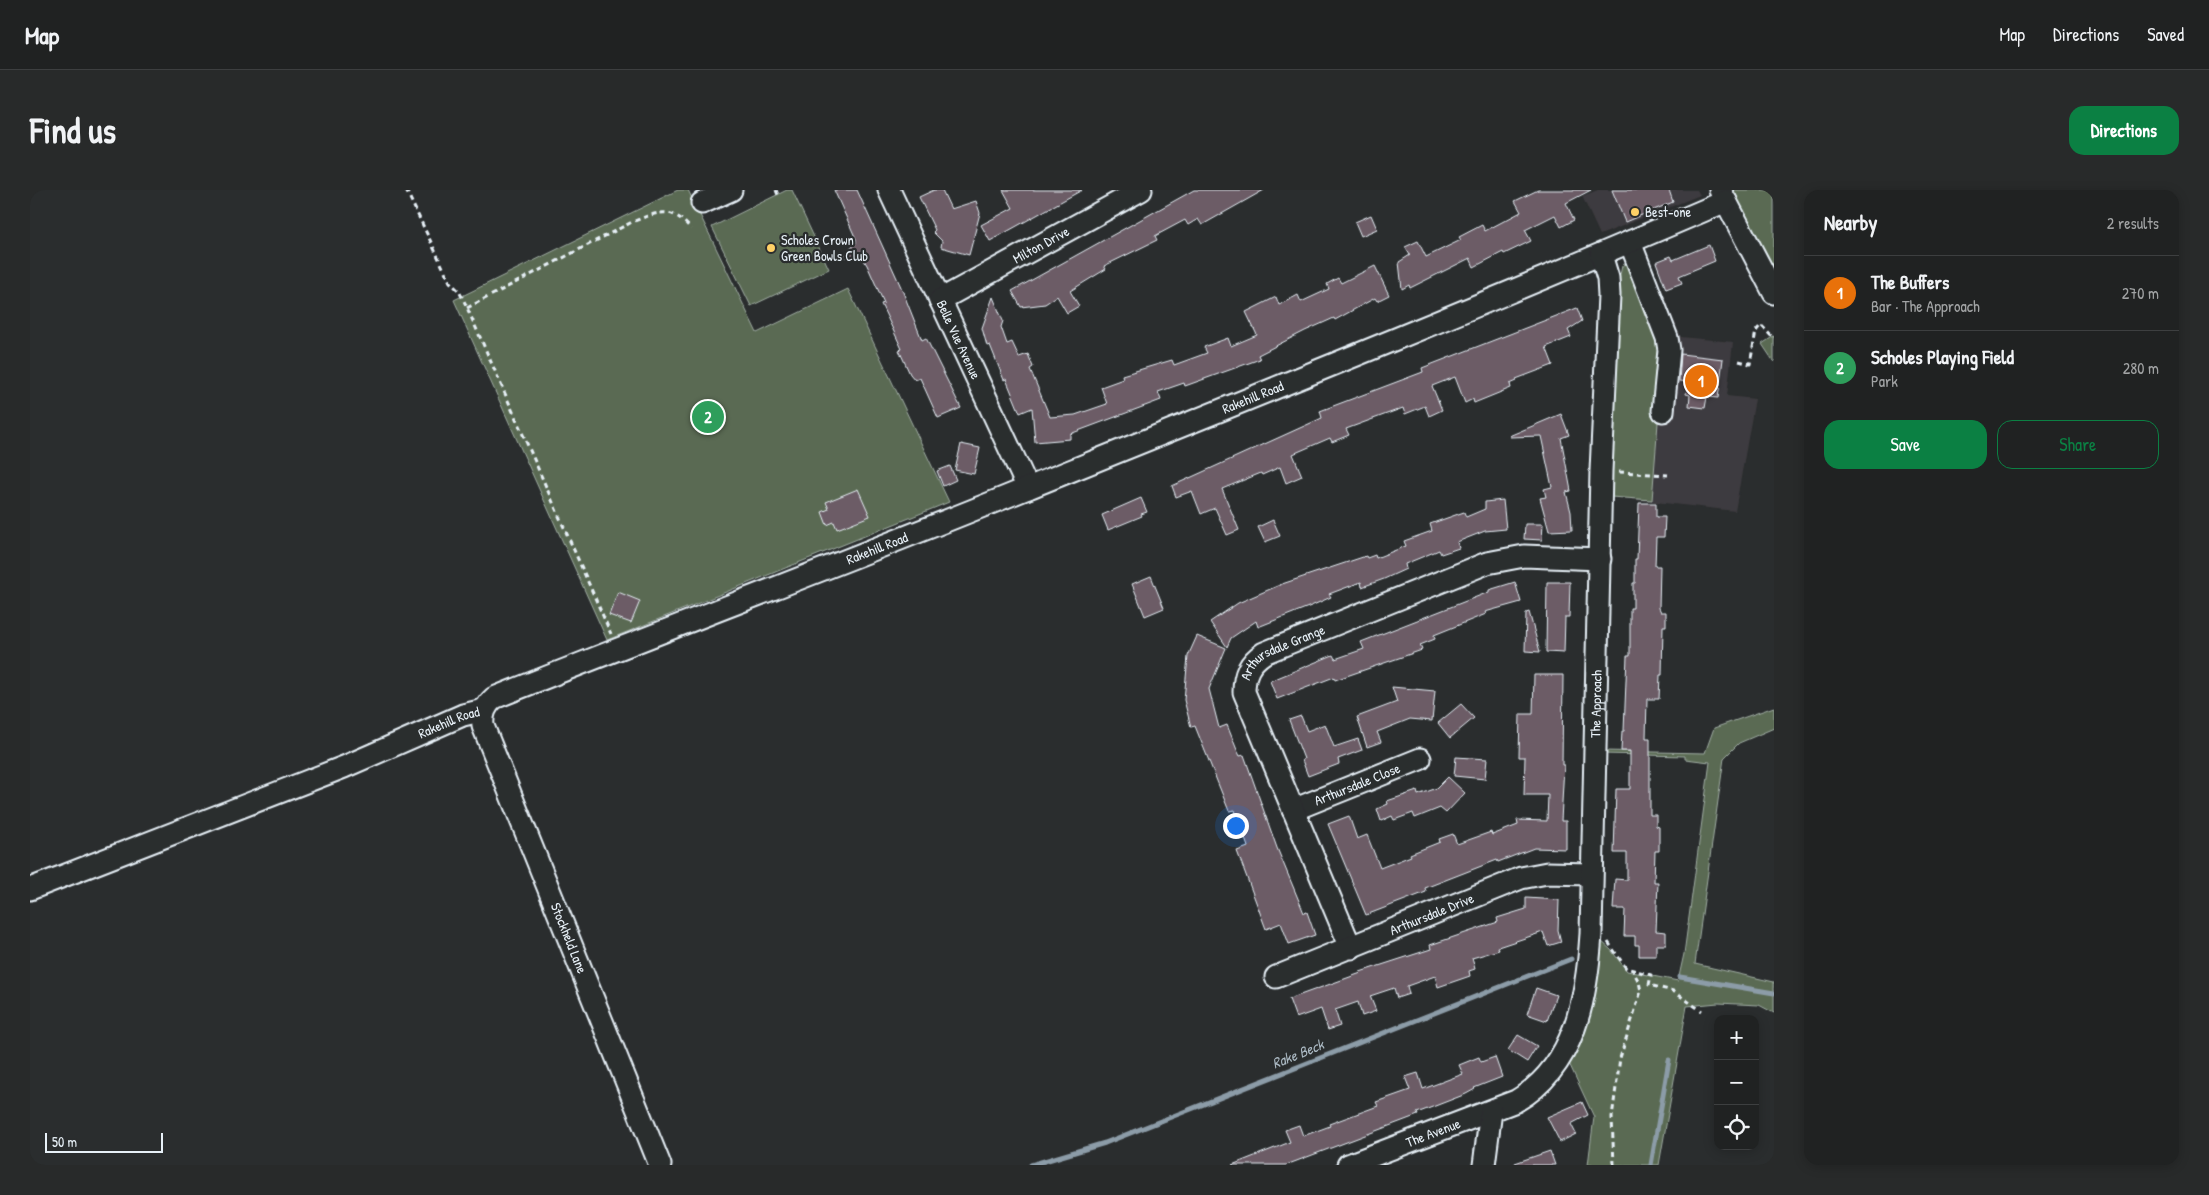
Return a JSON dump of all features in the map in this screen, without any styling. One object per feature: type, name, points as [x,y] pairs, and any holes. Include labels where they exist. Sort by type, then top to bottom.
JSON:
[{"type":"street","points":[[702,203],[731,190]]},
{"type":"street","name":"Belle Vue Avenue","points":[[889,190],[1028,488]]},
{"type":"street","name":"Milton Drive","points":[[940,300],[1141,190]]},
{"type":"street","points":[[1723,196],[1774,294]]},
{"type":"street","name":"Rakehill Road","points":[[30,890],[344,767],[463,715],[484,710],[494,698],[1028,488],[1601,255],[1723,196]]},
{"type":"street","points":[[1630,242],[1667,338],[1669,350],[1663,411]]},
{"type":"street","name":"The Approach","points":[[1490,1111],[1533,1092],[1549,1075],[1561,1057],[1585,995],[1591,934],[1590,874],[1600,560],[1600,471],[1610,295],[1608,278],[1601,255]]},
{"type":"street","name":"Arthursdale Grange","points":[[1351,948],[1244,692],[1244,680],[1247,669],[1254,659],[1264,653],[1494,561],[1524,556],[1600,560]]},
{"type":"street","name":"Stockheld Lane","points":[[484,710],[483,726],[660,1165]]},
{"type":"street","name":"Arthursdale Close","points":[[1293,810],[1420,759]]},
{"type":"street","name":"Arthursdale Drive","points":[[1276,977],[1527,876],[1547,873],[1590,874]]},
{"type":"street","points":[[1484,1165],[1490,1111]]},
{"type":"street","name":"The Avenue","points":[[1348,1165],[1490,1111]]},
{"type":"path","points":[[406,190],[450,282],[459,291],[467,308],[617,649]]},
{"type":"path","points":[[776,190],[778,195]]},
{"type":"path","points":[[467,308],[632,222],[655,213],[676,214],[691,229]]},
{"type":"path","points":[[1739,361],[1750,364],[1756,331],[1761,325],[1774,340]]},
{"type":"path","points":[[1600,471],[1668,475]]},
{"type":"path","points":[[1591,934],[1607,942],[1624,966],[1633,971],[1651,975],[1649,985],[1672,991],[1702,1010]]},
{"type":"path","points":[[1614,1165],[1612,1118],[1620,1058],[1641,991],[1633,971]]},
{"type":"shaded area","points":[[1598,190],[1697,190],[1700,195],[1600,235],[1582,196]]},
{"type":"shaded area","points":[[1646,254],[1681,337],[1733,342],[1727,396],[1755,399],[1735,511],[1611,497],[1619,279],[1624,263]]},
{"type":"green space","points":[[678,190],[688,190],[757,333],[848,289],[949,502],[607,640],[454,300]]},
{"type":"green space","name":"Scholes Crown Green Bowls Club","points":[[787,190],[792,190],[829,269],[751,306],[712,227]]},
{"type":"green space","points":[[1722,190],[1774,190],[1774,287]]},
{"type":"green space","points":[[1628,261],[1661,340],[1661,384],[1652,500],[1611,497],[1612,401],[1619,279],[1622,266]]},
{"type":"green space","points":[[1774,336],[1774,362],[1762,344]]},
{"type":"green space","points":[[1774,707],[1774,728],[1739,743],[1724,758],[1695,964],[1774,982],[1774,1013],[1759,1005],[1718,1003],[1687,1006],[1659,1165],[1588,1165],[1594,1117],[1568,1061],[1593,995],[1598,975],[1600,940],[1611,950],[1627,971],[1678,981],[1684,954],[1710,762],[1685,759],[1685,756],[1603,754],[1604,751],[1705,753],[1714,728]]},
{"type":"building","points":[[834,190],[857,190],[901,287],[922,340],[926,338],[961,408],[938,418],[920,378],[915,380],[910,374],[899,350],[902,349],[881,304],[884,303],[867,265],[862,257],[843,257],[856,243],[856,239]]},
{"type":"building","points":[[934,190],[942,190],[951,209],[976,201],[980,213],[969,255],[941,247],[942,241],[933,232],[935,230],[919,197]]},
{"type":"building","points":[[1003,190],[1082,190],[990,241],[981,225],[1013,208]]},
{"type":"building","points":[[1194,190],[1264,190],[1202,225],[1198,219],[1188,225],[1185,220],[1155,236],[1157,240],[1104,266],[1106,269],[1070,291],[1079,306],[1067,313],[1057,296],[1045,304],[1021,307],[1012,291]]},
{"type":"building","points":[[1538,190],[1591,190],[1566,203],[1574,220],[1561,227],[1555,215],[1525,230],[1531,241],[1504,254],[1503,252],[1474,267],[1470,258],[1410,288],[1409,285],[1402,289],[1399,262],[1410,255],[1405,247],[1418,241],[1426,257],[1461,240],[1459,237],[1482,225],[1485,231],[1521,212],[1515,201]]},
{"type":"building","name":"Best-one","points":[[1612,190],[1669,190],[1673,202],[1625,222]]},
{"type":"building","points":[[1371,215],[1377,229],[1361,236],[1355,222]]},
{"type":"building","points":[[1709,245],[1715,261],[1679,276],[1682,283],[1666,289],[1656,262],[1671,256],[1673,260]]},
{"type":"building","points":[[1375,266],[1389,295],[1377,301],[1375,298],[1335,320],[1334,318],[1305,331],[1258,355],[1260,359],[1185,386],[1184,383],[1158,392],[1161,400],[1070,434],[1070,439],[1035,442],[1032,408],[1020,413],[990,345],[987,346],[982,328],[993,297],[1003,321],[1001,327],[1007,344],[1012,342],[1019,357],[1028,354],[1033,367],[1030,369],[1050,417],[1075,415],[1107,404],[1101,387],[1123,379],[1122,375],[1172,360],[1174,365],[1207,353],[1204,347],[1228,338],[1231,346],[1257,335],[1246,312],[1276,297],[1279,305],[1298,295],[1301,302],[1329,289],[1327,284],[1338,278],[1341,283]]},
{"type":"building","points":[[1577,308],[1582,321],[1568,330],[1571,337],[1546,347],[1553,365],[1516,379],[1517,381],[1510,384],[1511,388],[1474,403],[1473,399],[1465,403],[1455,377],[1432,386],[1442,410],[1429,416],[1425,406],[1405,414],[1403,408],[1346,429],[1349,435],[1332,442],[1330,438],[1293,454],[1302,476],[1286,483],[1280,467],[1222,489],[1239,530],[1227,535],[1215,508],[1201,514],[1192,491],[1176,497],[1172,486],[1322,418],[1320,411],[1423,372],[1422,368]]},
{"type":"building","points":[[1681,354],[1723,359],[1718,398],[1707,397],[1705,408],[1689,406],[1690,395],[1686,394],[1688,382],[1679,381]]},
{"type":"building","points":[[1561,414],[1569,435],[1561,438],[1571,491],[1566,492],[1571,512],[1572,530],[1549,531],[1540,498],[1546,497],[1544,489],[1552,487],[1541,436],[1509,436]]},
{"type":"building","points":[[961,444],[980,448],[974,474],[955,470]]},
{"type":"building","points":[[950,466],[956,480],[943,486],[937,471]]},
{"type":"building","points":[[858,489],[870,516],[837,529],[834,522],[827,525],[822,512],[829,509],[826,502]]},
{"type":"building","points":[[1141,498],[1147,512],[1141,514],[1142,516],[1108,530],[1102,515]]},
{"type":"building","points":[[1503,500],[1506,529],[1485,531],[1457,542],[1459,548],[1441,554],[1439,550],[1405,564],[1406,569],[1384,579],[1362,587],[1361,582],[1329,594],[1331,597],[1258,627],[1256,621],[1231,638],[1227,647],[1210,622],[1238,603],[1282,584],[1366,556],[1367,558],[1375,555],[1376,558],[1406,546],[1404,541],[1432,531],[1430,524],[1464,512],[1466,517],[1485,509],[1485,502]]},
{"type":"building","points":[[1639,503],[1656,503],[1656,517],[1665,517],[1664,537],[1656,537],[1655,566],[1660,566],[1659,608],[1661,612],[1666,612],[1666,626],[1663,626],[1662,675],[1660,675],[1659,699],[1647,699],[1646,738],[1650,738],[1650,815],[1656,815],[1656,826],[1659,827],[1659,851],[1655,851],[1654,882],[1658,882],[1656,931],[1666,932],[1666,945],[1656,945],[1656,956],[1639,956],[1639,945],[1635,945],[1635,936],[1624,936],[1625,909],[1613,909],[1615,879],[1627,880],[1627,853],[1614,853],[1616,789],[1630,789],[1630,751],[1621,751],[1622,731],[1624,731],[1627,656],[1630,656],[1630,608],[1633,608]]},
{"type":"building","points":[[1273,520],[1280,536],[1265,542],[1258,527]]},
{"type":"building","points":[[1525,524],[1543,524],[1542,540],[1524,539]]},
{"type":"building","points":[[1151,576],[1164,608],[1145,616],[1132,584]]},
{"type":"building","points":[[1515,582],[1521,602],[1485,612],[1486,614],[1434,635],[1435,639],[1420,645],[1422,650],[1335,680],[1334,677],[1277,699],[1270,681],[1333,655],[1335,659],[1364,649],[1361,642],[1489,592],[1489,590]]},
{"type":"building","points":[[1547,582],[1570,582],[1569,617],[1565,617],[1564,653],[1546,652]]},
{"type":"building","points":[[618,592],[640,601],[631,623],[609,615]]},
{"type":"building","points":[[1529,612],[1540,652],[1525,651],[1526,613]]},
{"type":"building","points":[[1197,636],[1226,648],[1209,689],[1219,728],[1227,725],[1240,756],[1244,755],[1277,848],[1304,913],[1307,912],[1315,935],[1289,944],[1281,923],[1266,929],[1237,851],[1248,847],[1235,810],[1229,811],[1195,726],[1191,727],[1184,700],[1188,656]]},
{"type":"building","points":[[1534,675],[1563,675],[1562,765],[1564,765],[1561,821],[1566,821],[1566,849],[1534,848],[1498,862],[1497,860],[1425,888],[1426,892],[1366,915],[1328,824],[1349,816],[1357,839],[1367,835],[1380,868],[1411,856],[1410,854],[1440,842],[1439,839],[1453,834],[1457,844],[1491,832],[1492,835],[1518,825],[1517,820],[1547,821],[1548,795],[1524,795],[1525,757],[1519,757],[1520,714],[1533,714]]},
{"type":"building","points":[[1392,687],[1435,691],[1432,721],[1410,719],[1377,732],[1381,742],[1367,747],[1357,717],[1397,702]]},
{"type":"building","points":[[1461,704],[1474,718],[1450,738],[1438,723]]},
{"type":"building","points":[[1301,716],[1307,731],[1325,724],[1334,747],[1358,739],[1362,750],[1338,759],[1339,764],[1308,776],[1302,760],[1304,759],[1289,720]]},
{"type":"building","points":[[1456,757],[1487,759],[1485,779],[1454,776]]},
{"type":"building","points":[[1448,777],[1465,793],[1446,813],[1440,808],[1415,818],[1413,813],[1394,820],[1392,816],[1381,821],[1377,809],[1388,804],[1387,801],[1417,791],[1418,795],[1437,788]]},
{"type":"building","points":[[1526,898],[1559,900],[1558,930],[1561,942],[1548,946],[1543,932],[1498,947],[1499,950],[1472,958],[1475,969],[1469,971],[1470,976],[1438,987],[1435,976],[1407,986],[1409,994],[1397,998],[1394,988],[1370,996],[1376,1011],[1362,1016],[1358,1002],[1335,1010],[1340,1026],[1328,1030],[1321,1009],[1296,1018],[1289,999],[1360,972],[1431,949],[1430,945],[1498,922],[1497,918],[1526,909]]},
{"type":"building","points":[[1536,988],[1556,995],[1547,1021],[1527,1014]]},
{"type":"building","points":[[1518,1035],[1537,1046],[1527,1062],[1508,1050]]},
{"type":"building","points":[[1479,1057],[1481,1062],[1495,1057],[1502,1077],[1474,1088],[1466,1094],[1417,1113],[1418,1115],[1286,1165],[1232,1165],[1290,1142],[1285,1130],[1299,1125],[1303,1136],[1378,1106],[1376,1102],[1410,1090],[1405,1077],[1418,1073],[1423,1089],[1463,1074],[1459,1065]]},
{"type":"building","points":[[1582,1102],[1588,1115],[1571,1124],[1576,1134],[1560,1142],[1547,1117]]},
{"type":"building","points":[[1550,1151],[1555,1165],[1515,1165],[1515,1163]]},
{"type":"waterway","name":"Rake Beck","points":[[1031,1165],[1105,1143],[1571,959]]},
{"type":"waterway","name":"Rake Beck","points":[[1680,977],[1774,993]]},
{"type":"waterway","points":[[1651,1165],[1669,1060]]},
{"type":"place","name":"Best-one","points":[[1635,212]]},
{"type":"place","name":"Scholes Crown Green Bowls Club","points":[[771,248]]},
{"type":"place","name":"The Buffers","points":[[1701,381]]},
{"type":"place","name":"Scholes Playing Field","points":[[708,417]]}]
